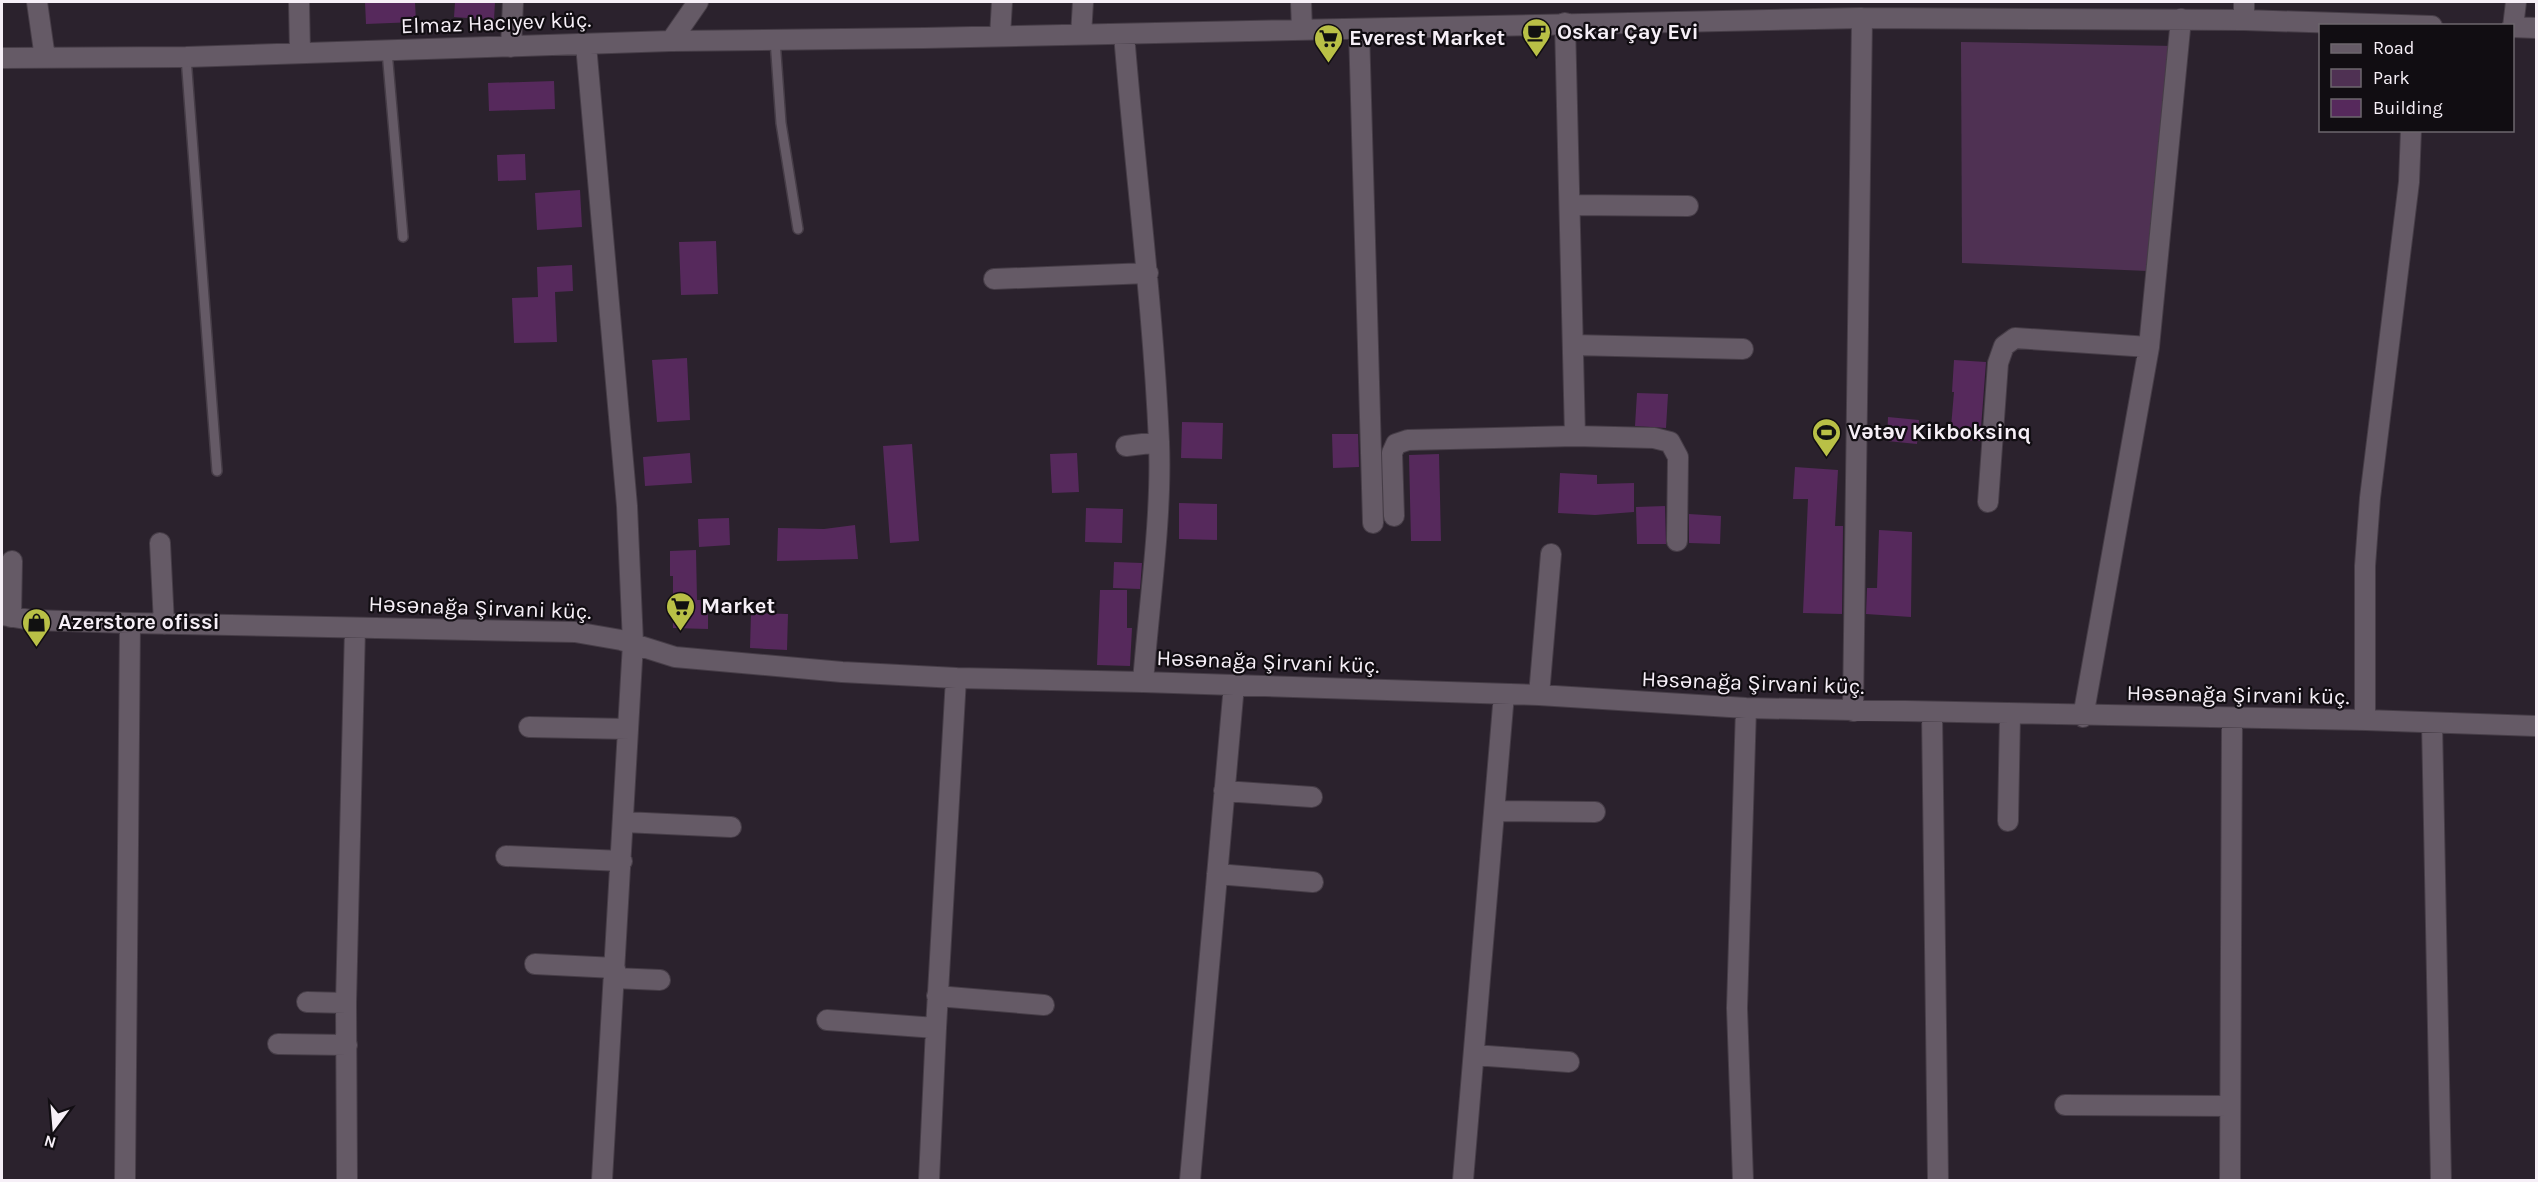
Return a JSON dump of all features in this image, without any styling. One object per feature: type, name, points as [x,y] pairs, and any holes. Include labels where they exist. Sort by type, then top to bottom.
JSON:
[{"type":"street","points":[[37,2],[45,58]]},
{"type":"street","points":[[299,2],[300,53]]},
{"type":"street","points":[[511,47],[513,2]]},
{"type":"street","points":[[671,41],[698,2]]},
{"type":"street","points":[[1000,36],[1002,2]]},
{"type":"street","points":[[1081,35],[1083,2]]},
{"type":"street","points":[[1301,2],[1302,30]]},
{"type":"street","points":[[2513,24],[2516,2]]},
{"type":"street","name":"Elmaz Hacıyev küç.","points":[[2,58],[186,57],[671,41],[1081,35],[1862,18],[2013,9],[2181,20],[2244,11],[2402,24]]},
{"type":"street","points":[[1853,711],[1862,18]]},
{"type":"street","points":[[2083,717],[2149,347],[2181,20]]},
{"type":"street","points":[[1565,23],[1575,436]]},
{"type":"street","points":[[2514,27],[2536,28]]},
{"type":"street","points":[[1359,29],[1373,523]]},
{"type":"street","points":[[1124,34],[1135,169],[1148,273],[1159,442],[1159,490],[1143,681]]},
{"type":"street","points":[[586,45],[627,506],[633,643],[602,1180]]},
{"type":"street","points":[[2365,720],[2365,566],[2370,498],[2409,182],[2411,132]]},
{"type":"street","points":[[1570,205],[1688,206]]},
{"type":"street","points":[[994,279],[1148,273]]},
{"type":"street","points":[[1988,502],[1998,363],[2004,346],[2015,338],[2149,347]]},
{"type":"street","points":[[1573,345],[1743,349]]},
{"type":"street","points":[[1394,516],[1392,453],[1396,444],[1408,440],[1575,436],[1654,438],[1670,442],[1678,457],[1677,541]]},
{"type":"street","points":[[1126,446],[1159,442]]},
{"type":"street","points":[[160,543],[164,624]]},
{"type":"street","points":[[1539,695],[1551,554]]},
{"type":"street","points":[[6,616],[12,561]]},
{"type":"street","name":"Həsənağa Şirvani küç.","points":[[6,616],[164,624],[575,632],[606,636],[662,654],[699,659],[842,672],[956,678],[1143,681],[1539,695],[1746,708],[2083,717],[2365,720],[2536,726]]},
{"type":"street","points":[[125,1180],[130,623]]},
{"type":"street","points":[[347,1180],[346,1003],[355,627]]},
{"type":"street","points":[[929,1180],[956,678]]},
{"type":"street","points":[[1190,1180],[1234,685]]},
{"type":"street","points":[[1463,1180],[1504,694]]},
{"type":"street","points":[[1743,1180],[1737,1008],[1746,708]]},
{"type":"street","points":[[2536,711],[2536,726]]},
{"type":"street","points":[[1932,713],[1938,1180]]},
{"type":"street","points":[[2008,821],[2010,715]]},
{"type":"street","points":[[2230,1180],[2232,719]]},
{"type":"street","points":[[2432,723],[2441,1180]]},
{"type":"street","points":[[529,727],[628,729]]},
{"type":"street","points":[[1224,791],[1312,797]]},
{"type":"street","points":[[1495,811],[1595,812]]},
{"type":"street","points":[[624,822],[731,827]]},
{"type":"street","points":[[506,856],[622,861]]},
{"type":"street","points":[[1217,874],[1313,882]]},
{"type":"street","points":[[535,964],[660,981]]},
{"type":"street","points":[[938,996],[1044,1005]]},
{"type":"street","points":[[307,1002],[346,1003]]},
{"type":"street","points":[[827,1020],[936,1028]]},
{"type":"street","points":[[278,1044],[347,1045]]},
{"type":"street","points":[[1474,1055],[1569,1062]]},
{"type":"street","points":[[2065,1105],[2230,1106]]},
{"type":"lane","points":[[775,40],[781,123],[798,229]]},
{"type":"lane","points":[[387,51],[403,237]]},
{"type":"lane","points":[[186,57],[217,471]]},
{"type":"green space","points":[[1961,42],[2175,46],[2147,271],[1962,263]]},
{"type":"building","points":[[365,2],[415,2],[416,22],[366,24]]},
{"type":"building","points":[[455,2],[495,2],[494,20],[454,17]]},
{"type":"building","points":[[554,81],[555,109],[489,111],[488,83]]},
{"type":"building","points":[[525,154],[526,180],[498,181],[497,155]]},
{"type":"building","points":[[580,190],[582,227],[537,230],[535,193]]},
{"type":"building","points":[[716,241],[718,294],[681,295],[679,242]]},
{"type":"building","points":[[572,265],[573,291],[555,292],[557,342],[514,343],[512,298],[538,297],[537,267]]},
{"type":"building","points":[[687,358],[690,420],[657,422],[652,360]]},
{"type":"building","points":[[1954,360],[1986,362],[1980,441],[1950,439]]},
{"type":"building","points":[[1637,393],[1668,394],[1666,428],[1635,426]]},
{"type":"building","points":[[1888,417],[1919,420],[1917,444],[1887,441]]},
{"type":"building","points":[[1182,422],[1223,423],[1222,459],[1181,458]]},
{"type":"building","points":[[1332,434],[1358,434],[1359,467],[1333,468]]},
{"type":"building","points":[[912,444],[919,541],[890,543],[883,446]]},
{"type":"building","points":[[690,453],[692,483],[645,486],[643,457]]},
{"type":"building","points":[[1077,453],[1079,492],[1052,493],[1050,454]]},
{"type":"building","points":[[1439,454],[1441,541],[1411,541],[1409,455]]},
{"type":"building","points":[[1795,467],[1838,470],[1835,526],[1843,526],[1842,614],[1803,613],[1808,499],[1793,499]]},
{"type":"building","points":[[1560,473],[1597,475],[1597,484],[1634,483],[1634,512],[1595,515],[1558,513]]},
{"type":"building","points":[[1179,503],[1217,504],[1217,540],[1179,539]]},
{"type":"building","points":[[1665,506],[1666,544],[1637,544],[1636,507]]},
{"type":"building","points":[[1086,508],[1123,509],[1122,543],[1085,542]]},
{"type":"building","points":[[1689,514],[1721,516],[1720,544],[1689,543]]},
{"type":"building","points":[[729,518],[730,545],[699,547],[698,519]]},
{"type":"building","points":[[855,525],[858,559],[777,561],[778,528],[824,529]]},
{"type":"building","points":[[1879,530],[1912,532],[1911,617],[1866,614],[1867,588],[1877,588]]},
{"type":"building","points":[[696,550],[697,600],[708,600],[708,629],[673,628],[673,576],[670,576],[670,551]]},
{"type":"building","points":[[1114,562],[1142,563],[1140,589],[1113,588]]},
{"type":"building","points":[[1100,590],[1127,590],[1127,628],[1132,628],[1130,666],[1097,665]]},
{"type":"building","points":[[751,613],[788,614],[787,650],[750,648]]},
{"type":"place","name":"Oskar Çay Evi","points":[[1536,58]]},
{"type":"place","name":"Everest Market","points":[[1328,64]]},
{"type":"place","name":"Vətəv Kikboksinq","points":[[1827,458]]},
{"type":"place","name":"Market","points":[[680,632]]},
{"type":"place","name":"Azerstore ofissi","points":[[37,648]]}]
